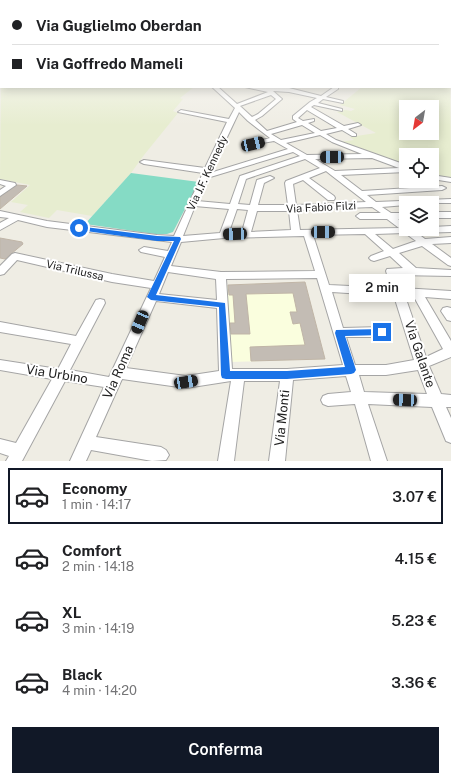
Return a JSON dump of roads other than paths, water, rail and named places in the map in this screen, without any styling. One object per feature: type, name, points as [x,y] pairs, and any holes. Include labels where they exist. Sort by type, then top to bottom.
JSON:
[{"type":"street","points":[[216,88],[266,133],[292,150],[330,171],[362,193],[399,223]]},
{"type":"street","points":[[256,88],[289,90],[340,102]]},
{"type":"street","points":[[336,88],[310,105],[295,117],[296,119],[334,141],[399,166]]},
{"type":"street","points":[[236,107],[272,90]]},
{"type":"street","points":[[250,120],[260,115],[279,99],[272,90]]},
{"type":"street","points":[[310,105],[340,110]]},
{"type":"street","points":[[310,105],[354,135]]},
{"type":"street","name":"Via J.F. Kennedy","points":[[178,239],[192,203],[231,121],[236,107]]},
{"type":"street","points":[[181,112],[231,121]]},
{"type":"street","points":[[266,133],[312,120]]},
{"type":"street","points":[[253,144],[320,134],[358,125]]},
{"type":"street","points":[[144,162],[206,174],[292,150]]},
{"type":"street","points":[[224,234],[242,178],[305,157],[371,156]]},
{"type":"street","points":[[379,461],[321,274],[302,233],[293,208],[289,183],[304,177],[330,171],[399,169]]},
{"type":"street","points":[[304,177],[331,198]]},
{"type":"street","points":[[246,234],[260,182],[270,178]]},
{"type":"street","points":[[439,178],[451,180]]},
{"type":"street","points":[[0,182],[12,185],[0,194]]},
{"type":"street","points":[[362,193],[442,188]]},
{"type":"street","points":[[417,190],[422,196]]},
{"type":"street","points":[[439,215],[451,214],[447,201]]},
{"type":"street","name":"Via Fabio Filzi","points":[[192,203],[253,208],[293,208],[399,203]]},
{"type":"street","points":[[0,214],[48,224],[157,238],[178,239],[224,234],[368,232],[399,230]]},
{"type":"street","points":[[360,216],[399,216]]},
{"type":"street","points":[[0,227],[18,217]]},
{"type":"street","points":[[439,229],[451,229]]},
{"type":"street","points":[[368,232],[413,271],[451,273]]},
{"type":"street","points":[[415,236],[451,263]]},
{"type":"street","name":"Via Roma","points":[[78,461],[178,239]]},
{"type":"street","points":[[374,258],[424,243],[451,240]]},
{"type":"street","points":[[144,250],[171,255]]},
{"type":"street","points":[[439,253],[451,252]]},
{"type":"street","name":"Via Trilussa","points":[[0,272],[15,256],[112,278],[157,285]]},
{"type":"street","points":[[165,268],[222,276],[321,274]]},
{"type":"street","name":"Via Galante","points":[[413,271],[392,271],[422,364],[451,436]]},
{"type":"street","points":[[222,276],[222,305],[232,375],[226,461]]},
{"type":"street","points":[[325,288],[451,295]]},
{"type":"street","points":[[418,293],[451,352]]},
{"type":"street","points":[[151,297],[222,305]]},
{"type":"street","points":[[0,446],[17,456],[100,303]]},
{"type":"street","points":[[0,327],[80,341]]},
{"type":"street","points":[[339,333],[382,332]]},
{"type":"street","name":"Via Urbino","points":[[0,366],[62,375],[186,382],[232,375],[287,375],[351,370],[386,370],[422,364],[451,352]]},
{"type":"street","name":"Via Monti","points":[[277,461],[287,375]]},
{"type":"street","points":[[328,400],[359,398],[451,401]]},
{"type":"street","points":[[86,442],[162,455]]}]
